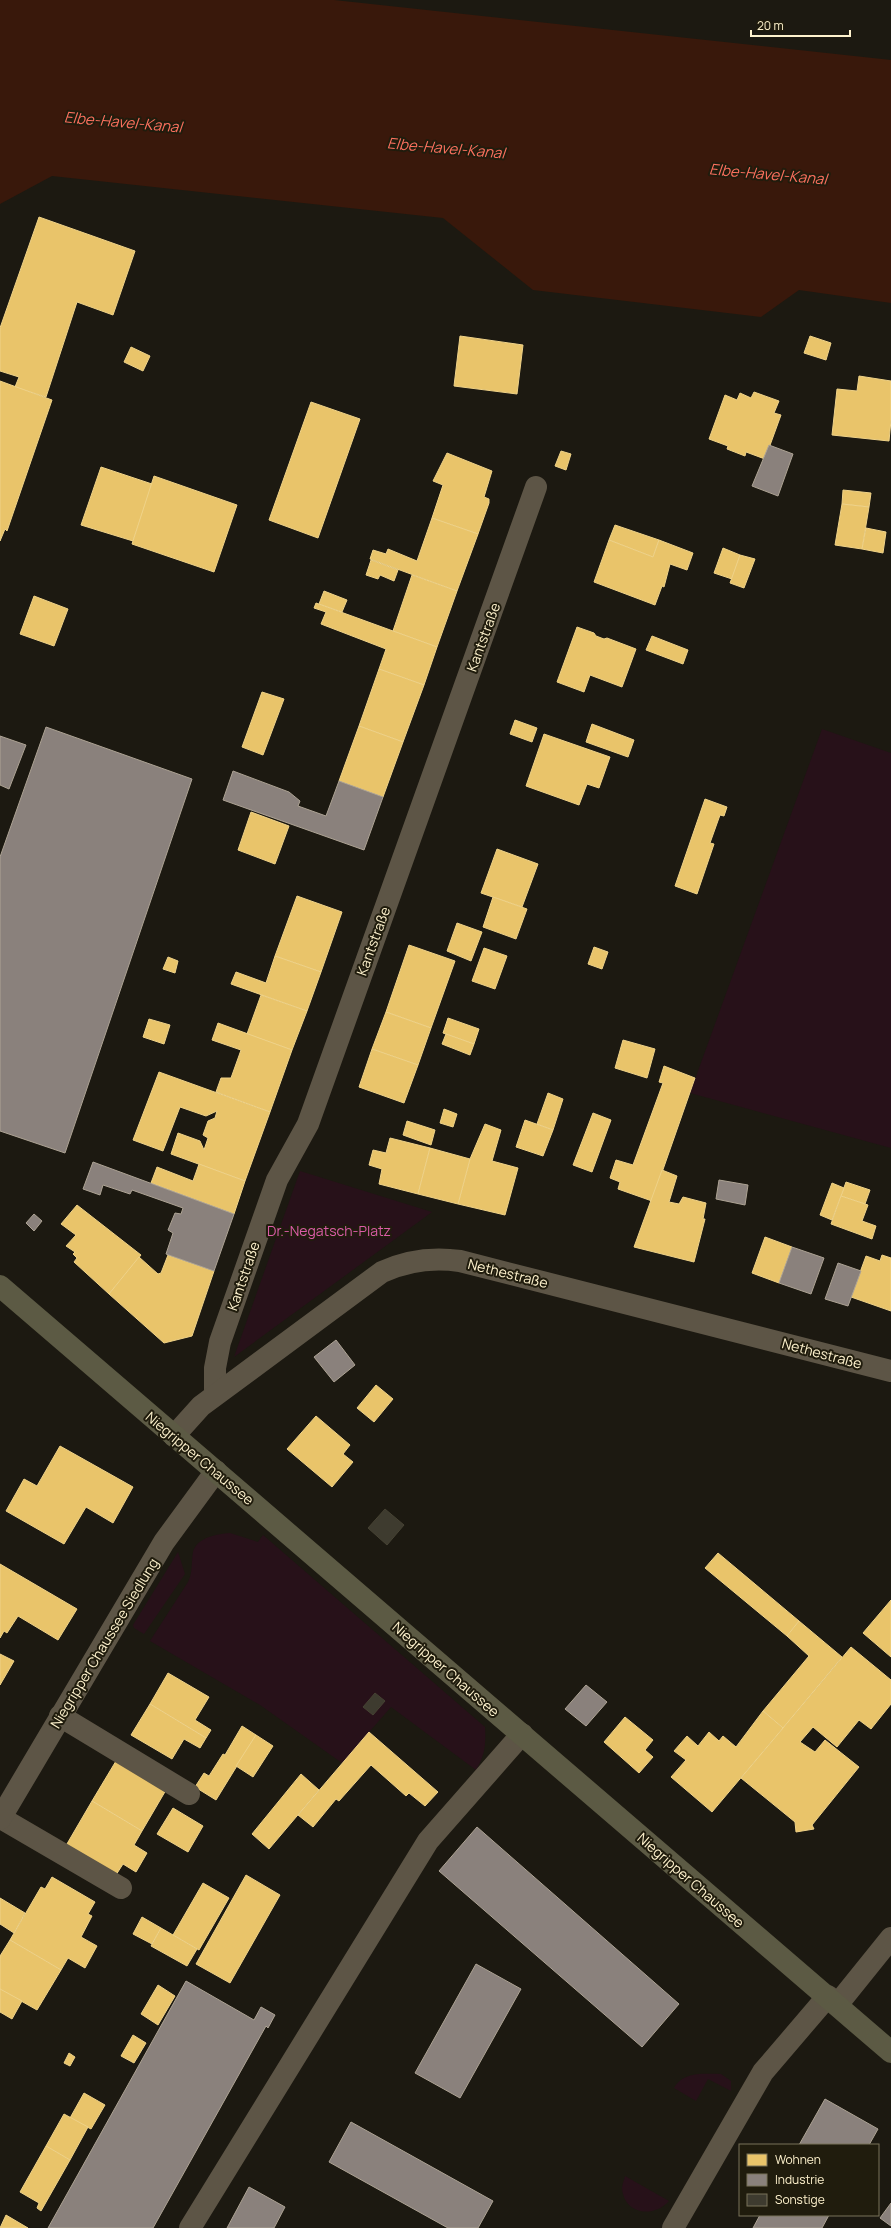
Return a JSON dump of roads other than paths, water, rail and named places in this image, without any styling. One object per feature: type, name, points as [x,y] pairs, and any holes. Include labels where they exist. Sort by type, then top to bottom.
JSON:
[{"type":"main road","name":"Niegripper Chaussee","points":[[0,1286],[891,2052]]},
{"type":"street","name":"Kantstraße","points":[[216,1394],[215,1368],[220,1342],[277,1180],[308,1124],[536,488]]},
{"type":"street","name":"Nethestraße","points":[[174,1436],[201,1406],[216,1394],[382,1272],[400,1264],[441,1258],[521,1276],[891,1371]]},
{"type":"street","name":"Niegripper Chaussee Siedlung","points":[[0,1819],[164,1542],[216,1471]]},
{"type":"street","points":[[60,1716],[189,1794]]},
{"type":"street","points":[[190,2228],[428,1841],[522,1734]]},
{"type":"street","points":[[0,1819],[121,1888]]},
{"type":"street","points":[[673,2228],[763,2072],[891,1938]]},
{"type":"water","name":"Elbe-Havel-Kanal","points":[[0,0],[334,0],[891,60],[891,303],[799,290],[761,317],[533,290],[443,218],[52,176],[0,204]]},
{"type":"park label","name":"Dr.-Negatsch-Platz","points":[[329,1230]]}]
